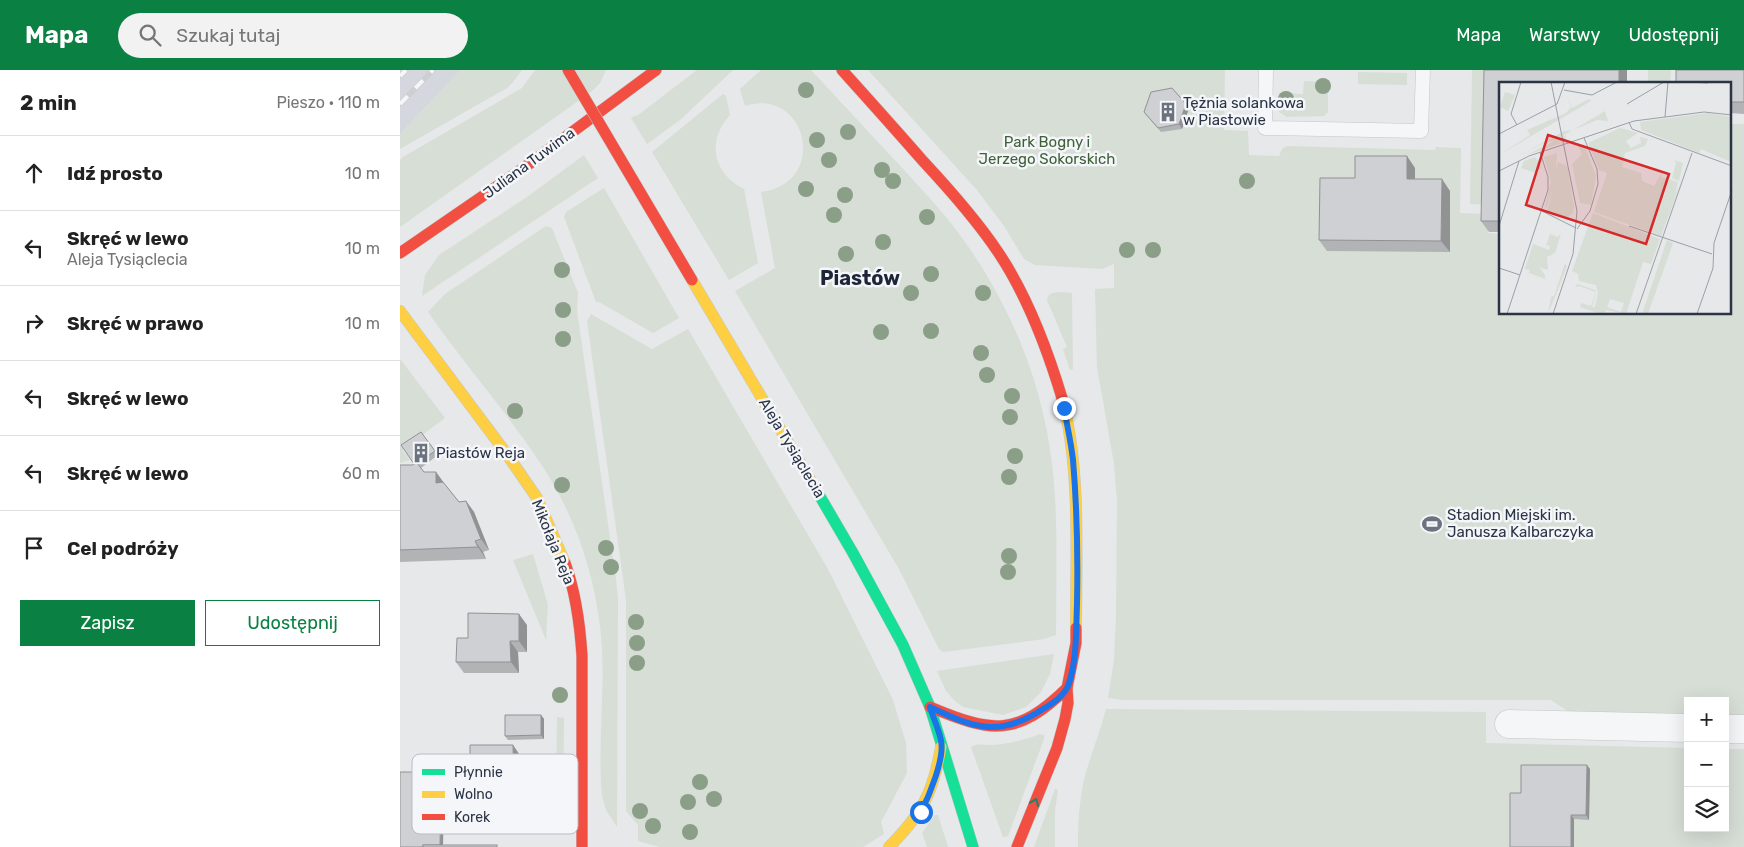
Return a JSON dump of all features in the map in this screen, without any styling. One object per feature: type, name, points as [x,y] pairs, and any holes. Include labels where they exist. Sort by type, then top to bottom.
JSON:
[{"type":"street","name":"Aleja Tysiąclecia","points":[[568,70],[853,553],[903,645],[930,707],[973,847]]},
{"type":"street","name":"Juliana Tuwima","points":[[400,254],[526,167],[656,70]]},
{"type":"street","points":[[842,70],[966,208],[998,252],[1038,330],[1053,368],[1064,408],[1072,458],[1076,519],[1076,643],[1067,688],[1068,703],[1058,748],[1017,847]]},
{"type":"street","name":"Mikołaja Reja","points":[[400,311],[506,453],[536,498],[558,544],[570,577],[580,626],[582,656],[582,847]]},
{"type":"street","points":[[930,707],[954,718],[979,726],[1000,727],[1018,724],[1037,713],[1054,703],[1067,688]]},
{"type":"street","points":[[1509,724],[1684,728]]},
{"type":"street","points":[[1729,728],[1744,729]]},
{"type":"street","points":[[889,847],[909,829],[921,812],[934,783],[942,743]]},
{"type":"lane","points":[[1266,70],[1265,128],[1421,131],[1423,70]]},
{"type":"shaded area","points":[[400,70],[461,70],[400,134]]},
{"type":"green space","points":[[461,70],[522,70],[507,88],[400,149],[400,134]]},
{"type":"green space","points":[[535,70],[606,70],[600,83],[591,92],[400,227],[400,160],[522,88]]},
{"type":"green space","points":[[697,70],[733,70],[680,120],[647,144],[631,118],[637,116]]},
{"type":"green space","points":[[761,70],[811,70],[951,223],[979,263],[1004,307],[1025,354],[1046,427],[1055,505],[1056,635],[1044,639],[952,651],[943,652],[939,649],[899,569],[735,291],[775,268],[761,192],[783,185],[796,172],[803,156],[802,138],[796,122],[783,110],[766,104],[745,106],[740,89]]},
{"type":"green space","name":"Stadion Miejski im. Janusza Kalbarczyka","points":[[868,70],[1225,70],[1224,130],[1248,131],[1249,155],[1279,156],[1282,149],[1287,146],[1435,150],[1436,147],[1461,148],[1460,213],[1488,214],[1488,233],[1499,234],[1499,315],[1732,315],[1732,124],[1744,124],[1744,721],[1729,720],[1729,697],[1684,697],[1684,720],[1578,718],[1551,700],[1124,700],[1108,698],[1114,660],[1116,617],[1117,501],[1114,464],[1097,367],[1095,289],[1114,288],[1114,264],[1102,269],[1035,265],[1024,259],[1004,226],[977,190]]},
{"type":"green space","points":[[1472,70],[1491,70],[1489,205],[1470,204]]},
{"type":"green space","points":[[1648,70],[1671,70],[1670,82],[1648,82]]},
{"type":"green space","points":[[1358,72],[1407,73],[1407,85],[1358,84]]},
{"type":"green space","points":[[1304,81],[1328,82],[1328,112],[1324,116],[1287,117],[1279,112],[1279,93],[1303,94]]},
{"type":"green space","points":[[723,94],[726,96],[730,115],[722,125],[718,135],[716,156],[725,174],[744,189],[758,263],[729,280],[652,152]]},
{"type":"green space","points":[[584,155],[598,178],[422,296],[425,275],[439,255],[527,197]]},
{"type":"green space","points":[[604,188],[679,318],[653,333],[596,302],[564,217],[566,212]]},
{"type":"green space","points":[[546,226],[552,228],[578,293],[577,311],[616,579],[618,599],[617,827],[606,810],[602,796],[602,647],[597,604],[580,541],[563,501],[541,464],[514,425],[428,312],[445,294]]},
{"type":"green space","points":[[1052,293],[1072,293],[1073,369],[1070,370],[1063,349],[1067,347],[1047,300],[1048,296]]},
{"type":"green space","points":[[591,314],[652,349],[688,329],[829,571],[893,700],[906,743],[907,773],[881,822],[884,834],[863,847],[660,847],[638,841],[638,825],[626,811],[626,600],[587,321]]},
{"type":"green space","points":[[400,359],[445,418],[402,450],[410,460],[400,463]]},
{"type":"green space","points":[[533,554],[548,605],[546,640],[513,560]]},
{"type":"green space","points":[[1054,654],[1050,674],[1041,692],[1026,707],[1003,715],[963,707],[946,691],[937,671]]},
{"type":"green space","points":[[1106,709],[1486,712],[1486,743],[1684,748],[1684,832],[1729,832],[1729,749],[1744,749],[1744,847],[1078,847],[1079,814],[1084,780]]},
{"type":"green space","points":[[557,717],[564,718],[564,754],[557,754]]},
{"type":"green space","points":[[1040,734],[1044,735],[1044,739],[1008,836],[1003,837],[971,747],[1009,743]]},
{"type":"green space","points":[[1055,789],[1058,790],[1055,811],[1055,847],[1034,847]]},
{"type":"green space","points":[[935,815],[938,815],[948,847],[927,847],[922,833]]},
{"type":"building","points":[[1484,70],[1619,70],[1619,82],[1499,82],[1499,221],[1481,221]]},
{"type":"building","points":[[1676,70],[1744,70],[1744,102],[1732,102],[1732,82],[1676,82]]},
{"type":"building","name":"Tężnia solankowa w Piastowie","points":[[1172,88],[1186,104],[1179,124],[1158,128],[1144,112],[1151,92]]},
{"type":"building","points":[[1355,156],[1407,156],[1407,179],[1442,179],[1441,241],[1319,240],[1320,178],[1355,178]]},
{"type":"building","name":"Piastów Reja","points":[[421,432],[435,451],[414,464],[401,445]]},
{"type":"building","points":[[417,463],[424,472],[436,472],[436,483],[443,482],[459,502],[466,501],[481,539],[475,541],[478,547],[400,550],[400,465]]},
{"type":"building","points":[[468,613],[519,614],[519,641],[510,641],[511,662],[456,662],[457,638],[468,638]]},
{"type":"building","points":[[505,715],[541,715],[541,735],[505,736]]},
{"type":"building","points":[[470,745],[513,745],[513,754],[470,754]]},
{"type":"building","points":[[1521,765],[1587,765],[1586,815],[1571,815],[1571,847],[1510,847],[1510,793],[1521,793]]},
{"type":"building","points":[[400,772],[412,772],[412,834],[440,834],[440,845],[400,847]]},
{"type":"building","points":[[423,845],[497,845],[497,847],[423,847]]},
{"type":"railway","points":[[400,76],[406,70]]},
{"type":"railway","points":[[400,104],[433,70]]},
{"type":"traffic: fast","points":[[818,493],[903,645],[930,707],[973,847]]},
{"type":"traffic: slow","points":[[692,280],[818,493]]},
{"type":"traffic: slow","points":[[400,311],[506,453],[537,498],[565,563]]},
{"type":"traffic: slow","points":[[1062,398],[1068,425],[1075,483],[1077,542],[1076,628]]},
{"type":"traffic: slow","points":[[889,847],[910,824],[924,802],[930,790],[941,747]]},
{"type":"traffic: jam","points":[[568,70],[692,280]]},
{"type":"traffic: jam","points":[[400,253],[525,167],[656,70]]},
{"type":"traffic: jam","points":[[842,70],[962,205],[998,252],[1018,286],[1035,322],[1062,398]]},
{"type":"traffic: jam","points":[[565,563],[577,609],[582,656],[582,847]]},
{"type":"traffic: jam","points":[[1017,847],[1057,748],[1065,719],[1068,703],[1067,688],[1076,643],[1076,628]]},
{"type":"traffic: jam","points":[[930,707],[971,722],[1003,726],[1033,715],[1067,688]]},
{"type":"place","name":"Tężnia solankowa w Piastowie","points":[[1168,112]]},
{"type":"place","name":"Piastów Reja","points":[[421,453]]},
{"type":"place","name":"Stadion Miejski im. Janusza Kalbarczyka","points":[[1432,524]]},
{"type":"district","name":"Piastów","points":[[860,278]]},
{"type":"route","points":[[921,812],[932,790],[942,743],[930,707],[954,718],[979,726],[1000,727],[1018,724],[1037,713],[1054,703],[1067,688],[1076,643],[1077,585],[1076,519],[1072,458],[1064,408]]},
{"type":"park label","name":"Park Bogny i Jerzego Sokorskich","points":[[1047,150]]}]
